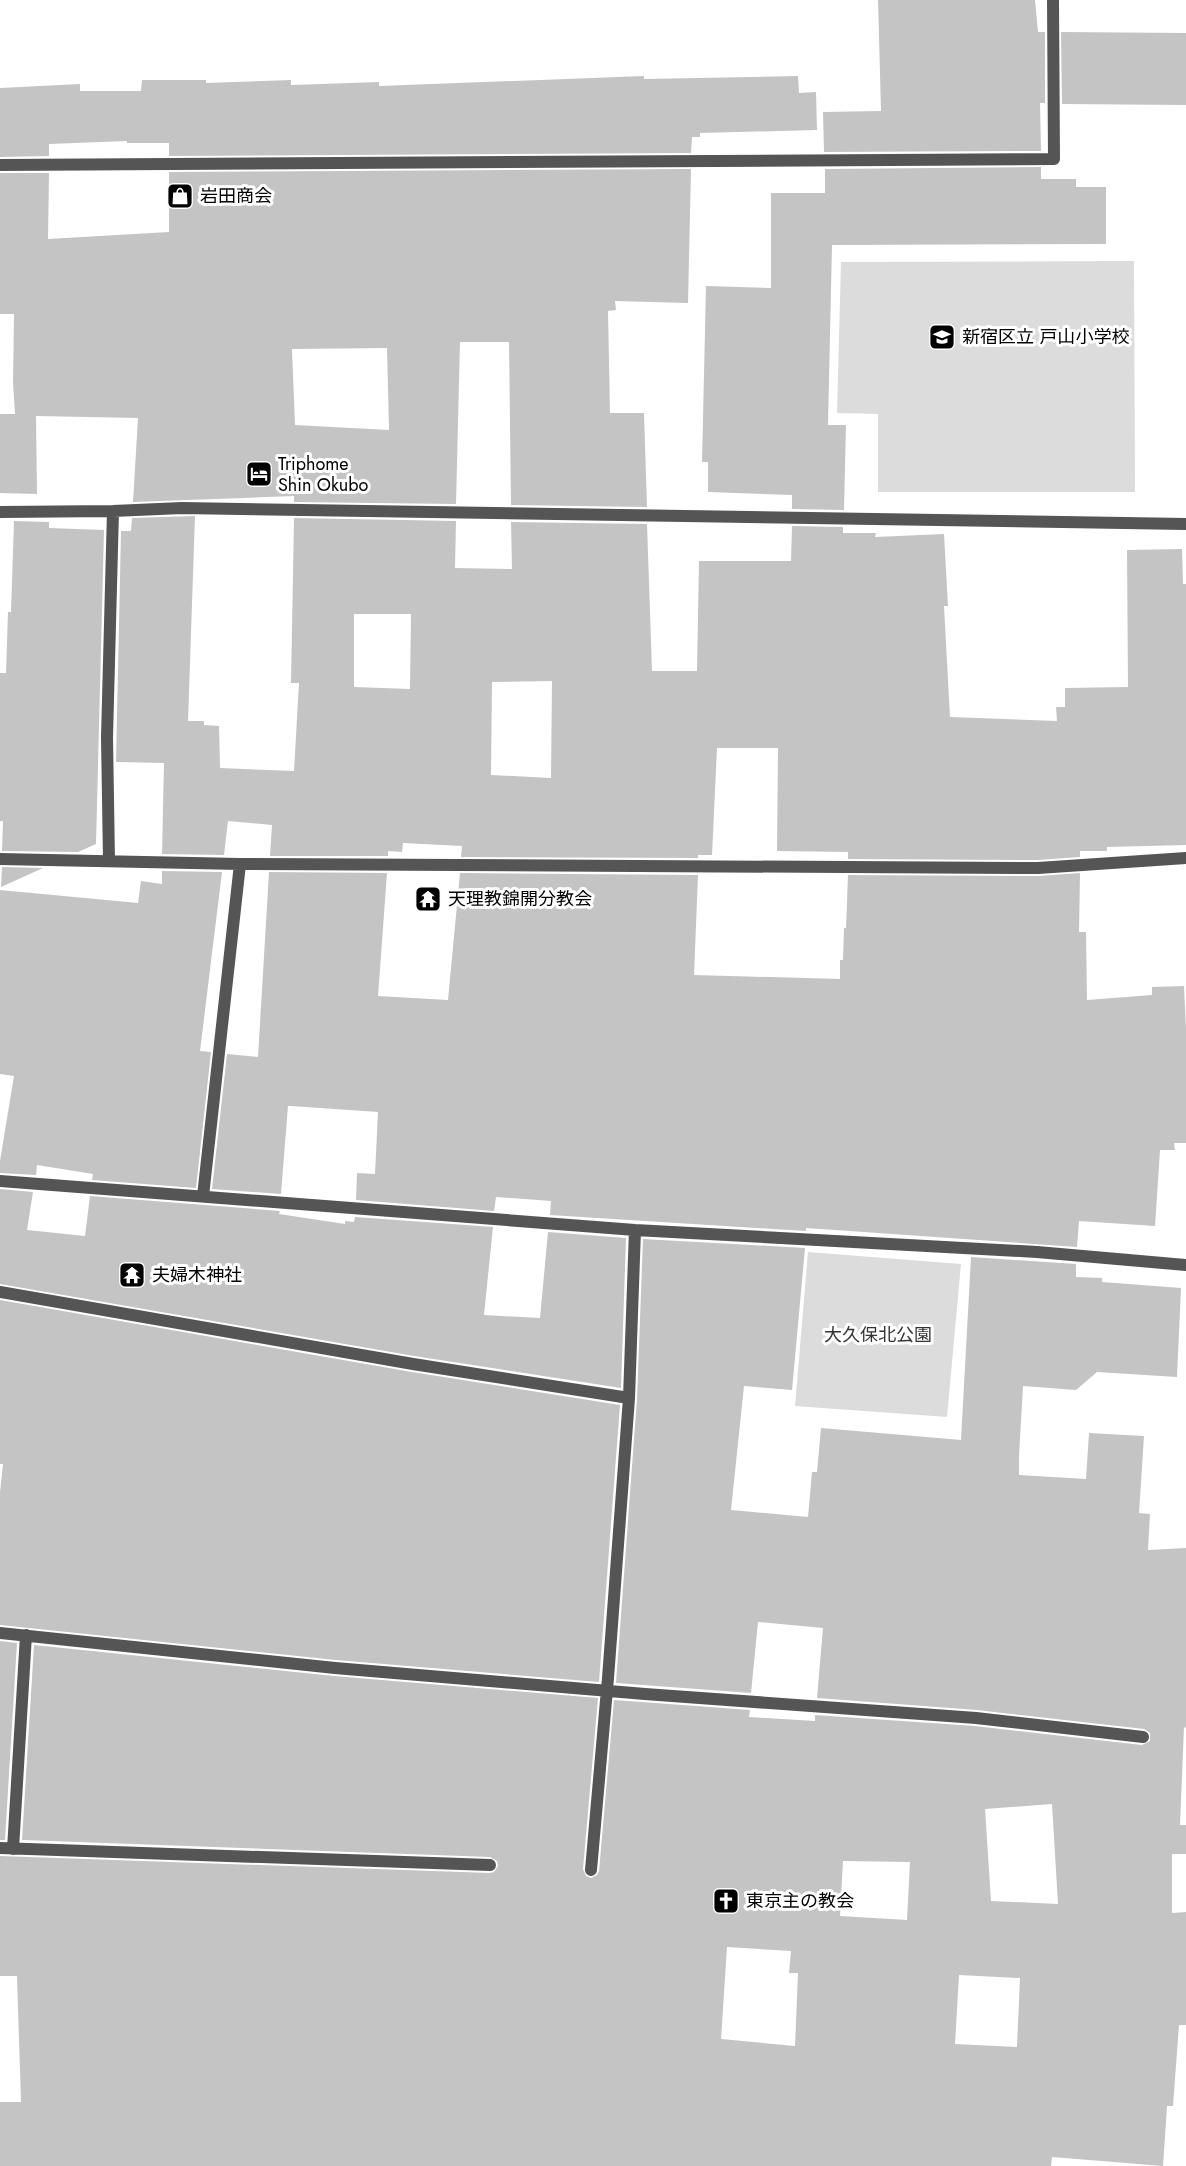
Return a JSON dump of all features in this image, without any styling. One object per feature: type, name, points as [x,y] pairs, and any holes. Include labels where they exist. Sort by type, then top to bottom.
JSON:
[{"type":"street","points":[[0,165],[1054,159],[1053,1]]},
{"type":"street","points":[[0,512],[182,508],[1186,524]]},
{"type":"street","points":[[109,861],[107,737],[113,511]]},
{"type":"street","points":[[0,859],[240,864],[1038,868],[1186,858]]},
{"type":"street","points":[[203,1196],[240,864]]},
{"type":"street","points":[[0,1181],[635,1230],[1037,1252],[1186,1265]]},
{"type":"street","points":[[591,1870],[629,1398],[635,1230]]},
{"type":"street","points":[[0,1292],[413,1364],[629,1398]]},
{"type":"street","points":[[0,1633],[335,1668],[976,1718],[1143,1737]]},
{"type":"street","points":[[13,1849],[26,1635]]},
{"type":"street","points":[[0,1848],[490,1865]]},
{"type":"green space","points":[[1134,261],[1135,492],[878,492],[878,414],[837,413],[841,262]]},
{"type":"green space","name":"大久保北公園","points":[[808,1252],[961,1264],[947,1417],[795,1406]]},
{"type":"building","points":[[878,0],[1035,0],[1038,32],[1045,32],[1045,103],[1040,103],[1041,151],[824,152],[823,112],[881,111]]},
{"type":"building","points":[[1061,32],[1186,33],[1186,105],[1062,104]]},
{"type":"building","points":[[644,76],[644,79],[798,76],[799,93],[816,92],[817,130],[700,133],[700,137],[692,137],[691,153],[169,156],[169,143],[127,143],[127,141],[49,144],[49,156],[0,157],[0,88],[80,84],[80,91],[141,91],[142,80],[206,80],[206,83],[291,80],[291,85],[379,82],[379,86]]},
{"type":"building","points":[[1041,167],[1041,179],[1076,179],[1076,187],[1106,187],[1106,244],[832,245],[828,425],[846,425],[844,510],[792,509],[792,495],[708,492],[708,462],[702,462],[706,286],[771,288],[771,193],[825,193],[825,169]]},
{"type":"building","points":[[691,169],[688,303],[615,301],[616,310],[608,311],[610,413],[644,413],[647,507],[511,505],[509,342],[460,342],[456,504],[294,502],[294,496],[133,502],[138,418],[36,416],[37,494],[0,493],[0,414],[15,414],[14,314],[0,314],[0,173],[49,173],[48,239],[169,232],[169,172]],"holes":[[[387,348],[389,430],[295,425],[292,349]]]},
{"type":"building","points":[[195,516],[188,721],[204,721],[204,725],[219,726],[220,768],[294,771],[299,683],[291,683],[294,518],[456,521],[455,568],[512,569],[511,522],[647,524],[652,671],[697,671],[699,561],[791,561],[792,526],[843,527],[843,533],[876,533],[875,537],[944,534],[948,606],[944,606],[950,717],[1057,721],[1056,707],[1065,707],[1065,688],[1128,687],[1127,550],[1182,549],[1183,584],[1186,584],[1186,845],[1107,847],[1107,851],[1080,851],[1080,857],[1038,860],[848,859],[848,852],[777,851],[778,748],[717,748],[712,855],[698,855],[698,858],[461,857],[462,846],[403,843],[402,852],[388,851],[388,856],[270,856],[272,825],[228,821],[224,855],[162,854],[164,763],[116,762],[121,531],[131,531],[132,518]],"holes":[[[354,614],[411,614],[410,689],[354,687]],[[552,681],[551,778],[491,775],[492,682]]]},
{"type":"building","points":[[14,521],[49,522],[49,528],[104,530],[96,844],[78,852],[2,851],[0,673],[6,673]]},
{"type":"building","points":[[2,867],[43,868],[1,887]]},
{"type":"building","points":[[162,871],[222,872],[200,1051],[211,1052],[196,1188],[92,1180],[93,1174],[37,1165],[36,1175],[0,1173],[14,1076],[0,1074],[0,890],[138,903],[141,881],[162,884]]},
{"type":"building","points":[[269,872],[387,873],[378,996],[448,1000],[460,873],[698,875],[694,975],[840,979],[840,960],[843,960],[844,928],[846,928],[848,875],[1038,876],[1080,873],[1079,932],[1086,932],[1087,1000],[1152,995],[1152,987],[1184,986],[1186,1143],[1174,1143],[1175,1150],[1160,1150],[1155,1226],[1079,1221],[1077,1247],[806,1228],[806,1231],[550,1215],[551,1201],[496,1197],[494,1211],[356,1200],[357,1173],[375,1174],[378,1112],[291,1106],[288,1106],[281,1194],[212,1189],[227,1054],[258,1057]]},
{"type":"building","points":[[0,1189],[33,1192],[27,1230],[85,1236],[90,1196],[280,1211],[279,1214],[345,1224],[345,1221],[354,1222],[355,1217],[493,1227],[484,1315],[540,1318],[548,1232],[626,1238],[621,1388],[414,1356],[0,1284]]},
{"type":"building","points":[[643,1239],[805,1248],[792,1390],[744,1386],[731,1510],[808,1517],[812,1472],[817,1472],[821,1428],[961,1440],[971,1257],[1076,1264],[1076,1277],[1102,1278],[1102,1282],[1181,1288],[1177,1377],[1097,1372],[1076,1390],[1023,1386],[1019,1456],[1019,1475],[1086,1479],[1089,1433],[1144,1436],[1139,1513],[1150,1514],[1148,1550],[1186,1548],[1186,1728],[1184,1727],[1180,1825],[1186,1825],[1186,1854],[1172,1854],[1172,1913],[1186,1912],[1186,2025],[1179,2025],[1173,2106],[1167,2106],[1163,2166],[1052,2157],[1051,2166],[0,2166],[0,2102],[21,2102],[17,1976],[0,1976],[0,1856],[490,1873],[494,1872],[498,1866],[497,1861],[490,1857],[22,1840],[34,1645],[334,1676],[598,1698],[583,1869],[586,1876],[591,1878],[599,1871],[614,1700],[750,1710],[749,1717],[815,1721],[815,1715],[975,1726],[1142,1745],[1150,1741],[1150,1733],[1144,1729],[977,1710],[817,1698],[823,1628],[758,1622],[751,1693],[616,1683],[637,1399]],"holes":[[[1052,1804],[1058,1904],[991,1901],[985,1809]],[[843,1861],[910,1862],[907,1920],[840,1916]],[[727,1947],[791,1951],[789,1973],[798,1973],[795,2046],[721,2039]],[[959,1975],[1020,1978],[1017,2047],[955,2044]]]},
{"type":"building","points":[[0,1300],[412,1372],[620,1405],[599,1682],[336,1660],[0,1625],[0,1492],[3,1464],[0,1464]]},
{"type":"building","points":[[0,1641],[17,1643],[5,1840],[0,1840]]},
{"type":"place","name":"岩田商会","points":[[180,196]]},
{"type":"place","name":"新宿区立 戸山小学校","points":[[942,337]]},
{"type":"place","name":"Triphome Shin Okubo","points":[[259,474]]},
{"type":"place","name":"天理教錦開分教会","points":[[428,899]]},
{"type":"place","name":"夫婦木神社","points":[[132,1275]]},
{"type":"place","name":"東京主の教会","points":[[726,1901]]}]
